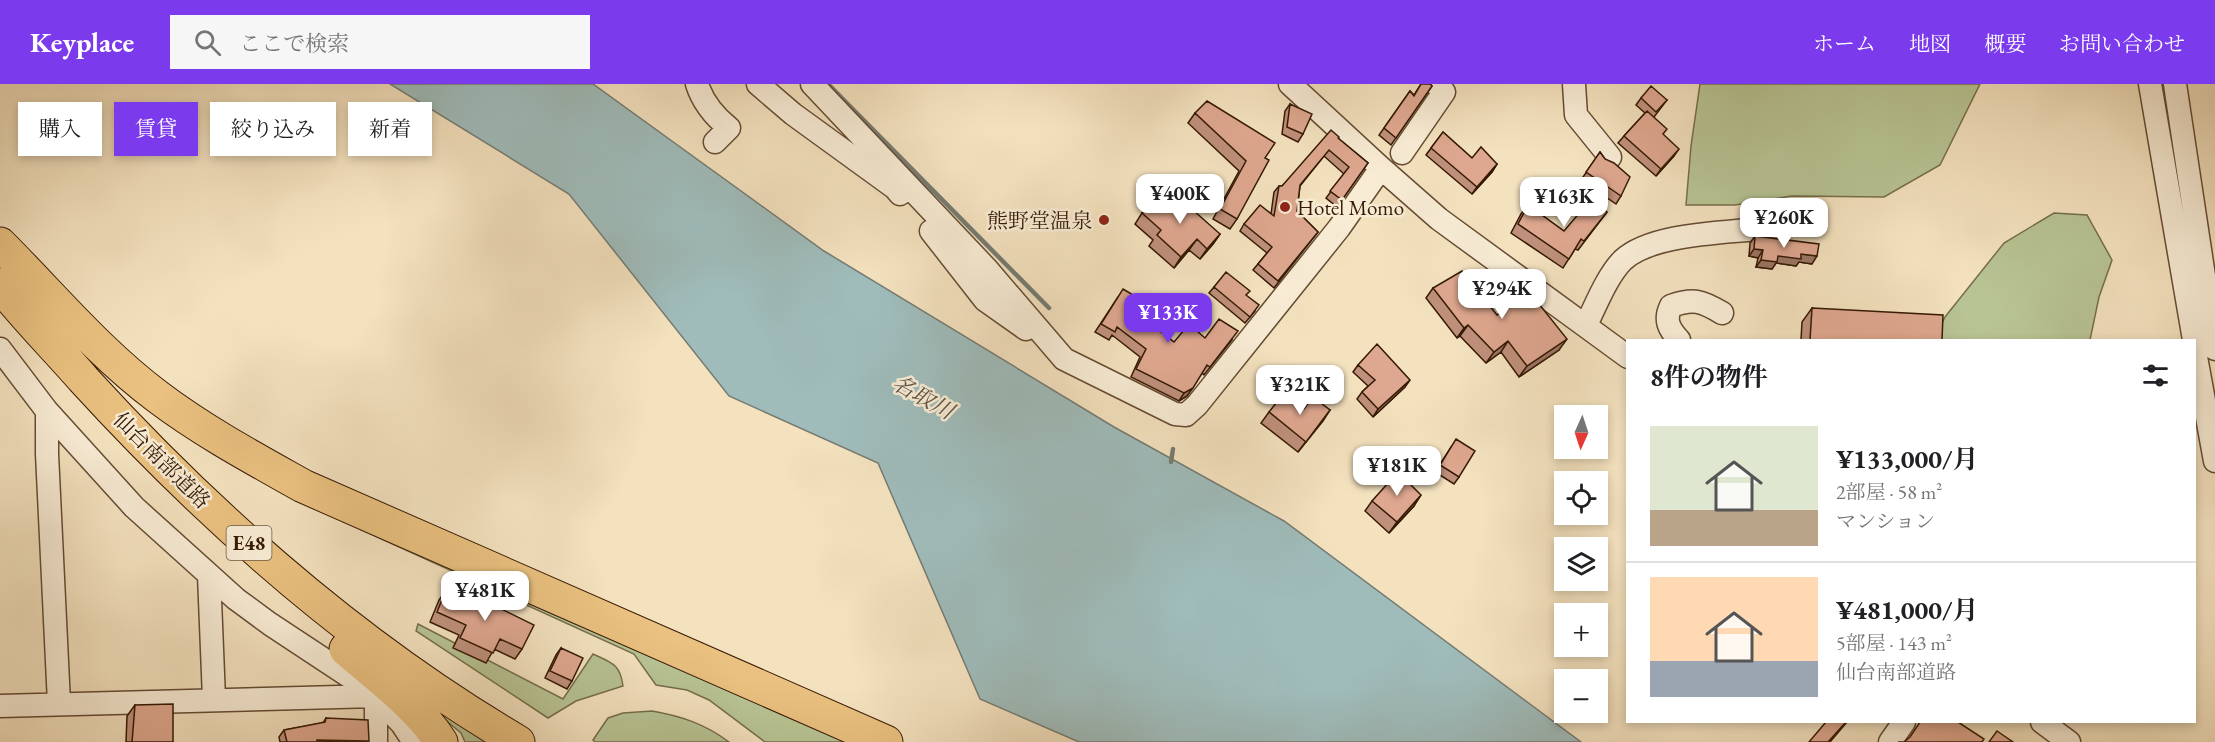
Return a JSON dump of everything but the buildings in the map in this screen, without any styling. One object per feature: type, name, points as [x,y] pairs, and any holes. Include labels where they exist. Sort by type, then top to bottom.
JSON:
[{"type":"highway","points":[[0,244],[94,342],[158,397],[223,442],[303,486],[886,742]]},
{"type":"highway","points":[[8,294],[105,424],[191,510],[401,698],[441,742]]},
{"type":"highway","name":"仙台南部道路","points":[[8,294],[129,429],[217,515],[274,566],[334,616],[410,672],[518,742]]},
{"type":"street","points":[[697,84],[716,118],[729,129],[715,142]]},
{"type":"street","points":[[758,84],[793,114],[895,188],[954,257],[986,300],[1059,353]]},
{"type":"street","points":[[812,84],[986,268],[1064,358],[1175,414],[1186,415],[1220,377],[1339,228],[1381,168]]},
{"type":"street","points":[[1290,84],[1439,219],[1626,355]]},
{"type":"street","points":[[1574,84],[1576,115],[1610,157]]},
{"type":"street","points":[[2150,84],[2194,339]]},
{"type":"street","points":[[2175,84],[2215,349]]},
{"type":"street","points":[[1402,153],[1443,87]]},
{"type":"street","points":[[1586,325],[1604,288],[1623,260],[1649,245],[1682,237],[1758,229]]},
{"type":"street","points":[[1678,339],[1668,325],[1667,314],[1671,306],[1694,301],[1704,303],[1722,313]]},
{"type":"street","points":[[0,349],[47,411],[135,507],[236,599],[376,696],[402,724],[414,742]]},
{"type":"street","points":[[2196,357],[2215,461]]},
{"type":"street","points":[[47,411],[59,703]]},
{"type":"street","points":[[209,575],[214,699]]},
{"type":"street","points":[[0,706],[376,696]]},
{"type":"street","points":[[376,696],[376,742]]},
{"type":"street","points":[[1890,742],[1903,723]]},
{"type":"street","points":[[2043,723],[2069,742]]},
{"type":"green space","points":[[1700,84],[1980,84],[1940,165],[1884,197],[1792,196],[1735,205],[1686,205],[1691,146]]},
{"type":"green space","points":[[2054,213],[2087,215],[2112,260],[2099,297],[2090,339],[1934,339],[1945,317],[2004,243]]},
{"type":"green space","points":[[342,521],[862,742],[765,742],[709,700],[687,690],[656,685],[634,654]]},
{"type":"green space","points":[[418,624],[563,699],[593,654],[614,665],[620,673],[623,686],[576,701],[548,718],[416,631]]},
{"type":"green space","points":[[652,711],[692,722],[711,730],[729,742],[595,742],[593,740],[608,718],[623,713]]},
{"type":"green space","points":[[444,713],[490,742],[465,742],[461,733],[442,717]]},
{"type":"water","name":"名取川","points":[[390,84],[593,84],[824,251],[1114,427],[1284,521],[1581,742],[1079,742],[980,699],[878,463],[729,396],[569,194],[432,110],[432,102],[419,102]]},
{"type":"waterway","points":[[828,84],[1049,308]]},
{"type":"waterway","points":[[1171,462],[1173,449]]},
{"type":"place","name":"Hotel Momo","points":[[1285,207]]},
{"type":"place","name":"熊野堂温泉","points":[[1104,220]]}]
